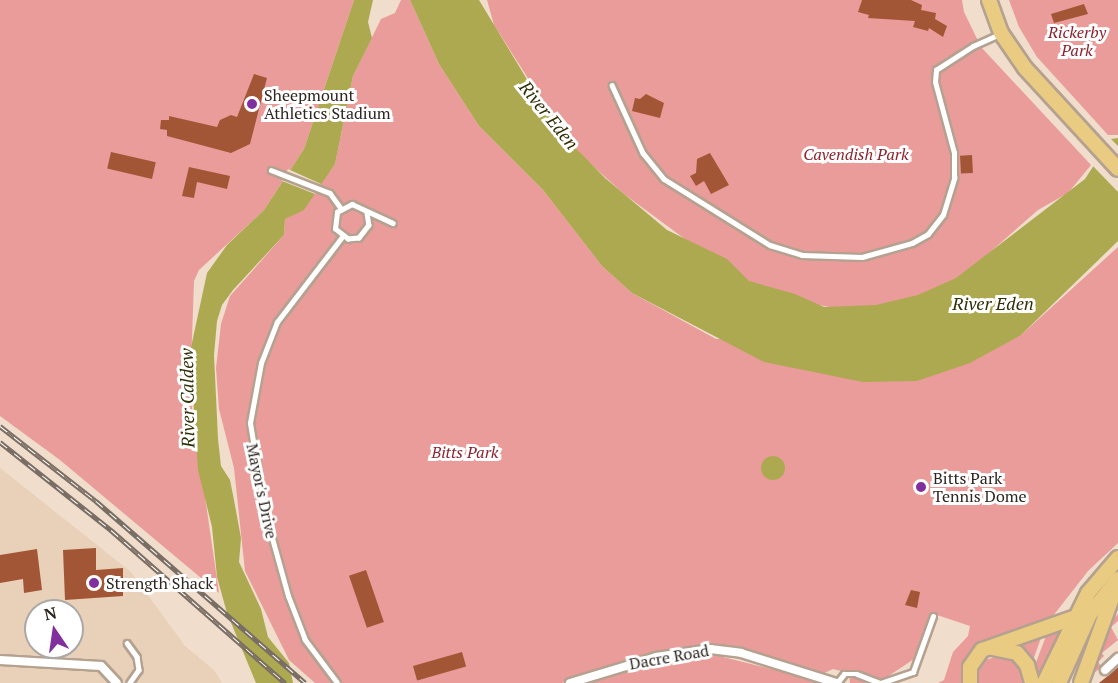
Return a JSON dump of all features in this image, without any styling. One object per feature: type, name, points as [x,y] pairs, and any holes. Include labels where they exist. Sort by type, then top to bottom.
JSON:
[{"type":"main road","points":[[989,0],[1001,33],[1050,98],[1118,169]]},
{"type":"main road","points":[[1044,683],[1073,618],[1088,593],[1118,558]]},
{"type":"main road","points":[[1059,683],[1090,614],[1118,580]]},
{"type":"main road","points":[[1081,683],[1118,580]]},
{"type":"main road","points":[[970,683],[974,659],[988,647],[1073,618]]},
{"type":"main road","points":[[988,647],[1017,652],[1027,665],[1032,683]]},
{"type":"street","name":"Dacre Road","points":[[570,683],[656,657],[710,649],[741,653],[837,683]]},
{"type":"street","points":[[1105,670],[1118,658]]},
{"type":"street","points":[[0,660],[101,666],[117,683]]},
{"type":"lane","points":[[612,85],[643,153],[664,179],[770,244],[802,255],[862,257],[912,243],[928,234],[943,215],[954,178],[954,153],[935,82],[936,70],[1001,33]]},
{"type":"lane","points":[[271,170],[330,193],[341,208]]},
{"type":"lane","points":[[341,208],[358,206],[367,213],[393,224]]},
{"type":"lane","points":[[341,208],[334,223],[342,237],[353,240],[363,235],[369,225],[367,213]]},
{"type":"lane","name":"Mayor's Drive","points":[[338,683],[305,640],[288,596],[265,513],[250,423],[261,363],[277,322],[342,237]]},
{"type":"lane","points":[[837,683],[844,674],[857,674],[881,683],[913,672],[933,616]]},
{"type":"lane","points":[[127,643],[137,657],[140,670],[130,683]]},
{"type":"shaded area","points":[[0,468],[131,572],[185,646],[214,670],[222,683],[0,683]]},
{"type":"green space","points":[[0,0],[354,0],[304,149],[264,210],[199,270],[194,281],[190,394],[219,593],[60,460],[0,416]]},
{"type":"green space","name":"Bitts Park","points":[[401,0],[410,0],[439,64],[479,126],[543,190],[602,266],[632,293],[716,339],[1021,335],[1118,247],[1118,543],[1088,571],[1053,616],[1030,628],[1009,631],[970,652],[963,665],[961,683],[938,683],[944,680],[953,652],[968,636],[970,626],[931,613],[917,657],[878,683],[850,683],[849,673],[833,669],[820,675],[745,652],[655,654],[562,683],[315,683],[289,660],[245,571],[234,468],[219,409],[216,368],[221,324],[230,296],[284,235],[285,219],[304,209],[335,164],[353,76],[381,19],[395,13]]},
{"type":"green space","name":"Cavendish Park","points":[[487,0],[962,0],[964,12],[981,47],[1091,165],[1068,193],[1038,210],[963,276],[888,309],[848,310],[794,301],[757,286],[708,256],[624,194],[572,147],[494,25]]},
{"type":"green space","name":"Rickerby Park","points":[[1009,0],[1118,0],[1118,135],[1108,135],[1037,57],[1019,27]]},
{"type":"green space","points":[[1118,614],[1118,621],[1111,627],[1118,640],[1102,653],[1104,656],[1098,662],[1102,667],[1091,675],[1110,622]]},
{"type":"green space","points":[[1062,623],[1041,676],[1038,675],[1035,665],[1046,636]]},
{"type":"green space","points":[[1042,635],[1032,663],[1001,644]]},
{"type":"green space","points":[[707,653],[827,683],[582,683],[627,667]]},
{"type":"green space","points":[[1009,654],[1024,664],[1024,683],[978,683],[978,667],[984,660]]},
{"type":"water","name":"River Caldew","points":[[354,0],[373,0],[368,22],[372,38],[353,76],[335,164],[304,210],[285,219],[284,235],[233,290],[222,305],[217,321],[214,355],[218,439],[221,466],[230,480],[241,538],[239,562],[261,609],[268,637],[289,663],[293,683],[256,683],[227,613],[217,577],[212,527],[198,470],[190,352],[207,273],[227,245],[264,210],[304,149]]},
{"type":"water","name":"River Eden","points":[[410,0],[479,0],[557,129],[605,178],[667,230],[727,259],[749,281],[795,294],[824,307],[876,305],[918,295],[956,278],[1085,179],[1111,139],[1118,138],[1118,241],[1021,335],[970,363],[917,381],[863,382],[764,362],[632,293],[602,266],[543,190],[479,126],[439,64]]},
{"type":"water","points":[[768,456],[778,456],[785,463],[785,473],[778,480],[768,480],[761,473],[761,463]]},
{"type":"pier","points":[[1109,137],[1118,146],[1118,192],[1091,164]]},
{"type":"pier","points":[[288,169],[321,184],[315,194],[282,181]]},
{"type":"building","points":[[862,0],[911,0],[922,5],[921,10],[936,13],[935,19],[947,26],[943,37],[929,28],[928,31],[913,27],[915,21],[868,18],[869,15],[858,12]]},
{"type":"building","points":[[1084,4],[1088,14],[1054,23],[1051,14]]},
{"type":"building","name":"Sheepmount Athletics Stadium","points":[[254,74],[267,78],[250,144],[231,153],[167,136],[167,130],[160,129],[161,120],[169,120],[169,116],[217,127],[220,120],[231,115],[237,117]]},
{"type":"building","points":[[646,94],[664,103],[660,118],[632,111],[635,98],[640,99]]},
{"type":"building","points":[[111,152],[156,162],[152,179],[107,169]]},
{"type":"building","points":[[710,153],[729,185],[711,194],[704,181],[696,186],[690,176],[696,173],[697,159]]},
{"type":"building","points":[[972,155],[973,173],[961,174],[960,156]]},
{"type":"building","points":[[189,167],[230,176],[227,189],[197,182],[194,198],[182,196]]},
{"type":"building","name":"Strength Shack","points":[[96,548],[96,570],[123,568],[123,596],[65,599],[63,550]]},
{"type":"building","points":[[37,549],[42,590],[24,593],[23,579],[0,583],[0,555]]},
{"type":"building","points":[[366,570],[384,622],[367,628],[349,576]]},
{"type":"building","points":[[911,590],[920,592],[917,608],[905,605]]},
{"type":"building","points":[[462,652],[466,666],[417,680],[413,666]]},
{"type":"building","points":[[1118,667],[1118,683],[1099,683],[1109,675]]},
{"type":"railway","points":[[0,426],[96,501],[305,683]]},
{"type":"railway","points":[[0,442],[111,530],[285,683]]},
{"type":"place","name":"Sheepmount Athletics Stadium","points":[[252,104]]},
{"type":"place","name":"Bitts Park Tennis Dome","points":[[921,487]]},
{"type":"place","name":"Strength Shack","points":[[94,583]]}]
